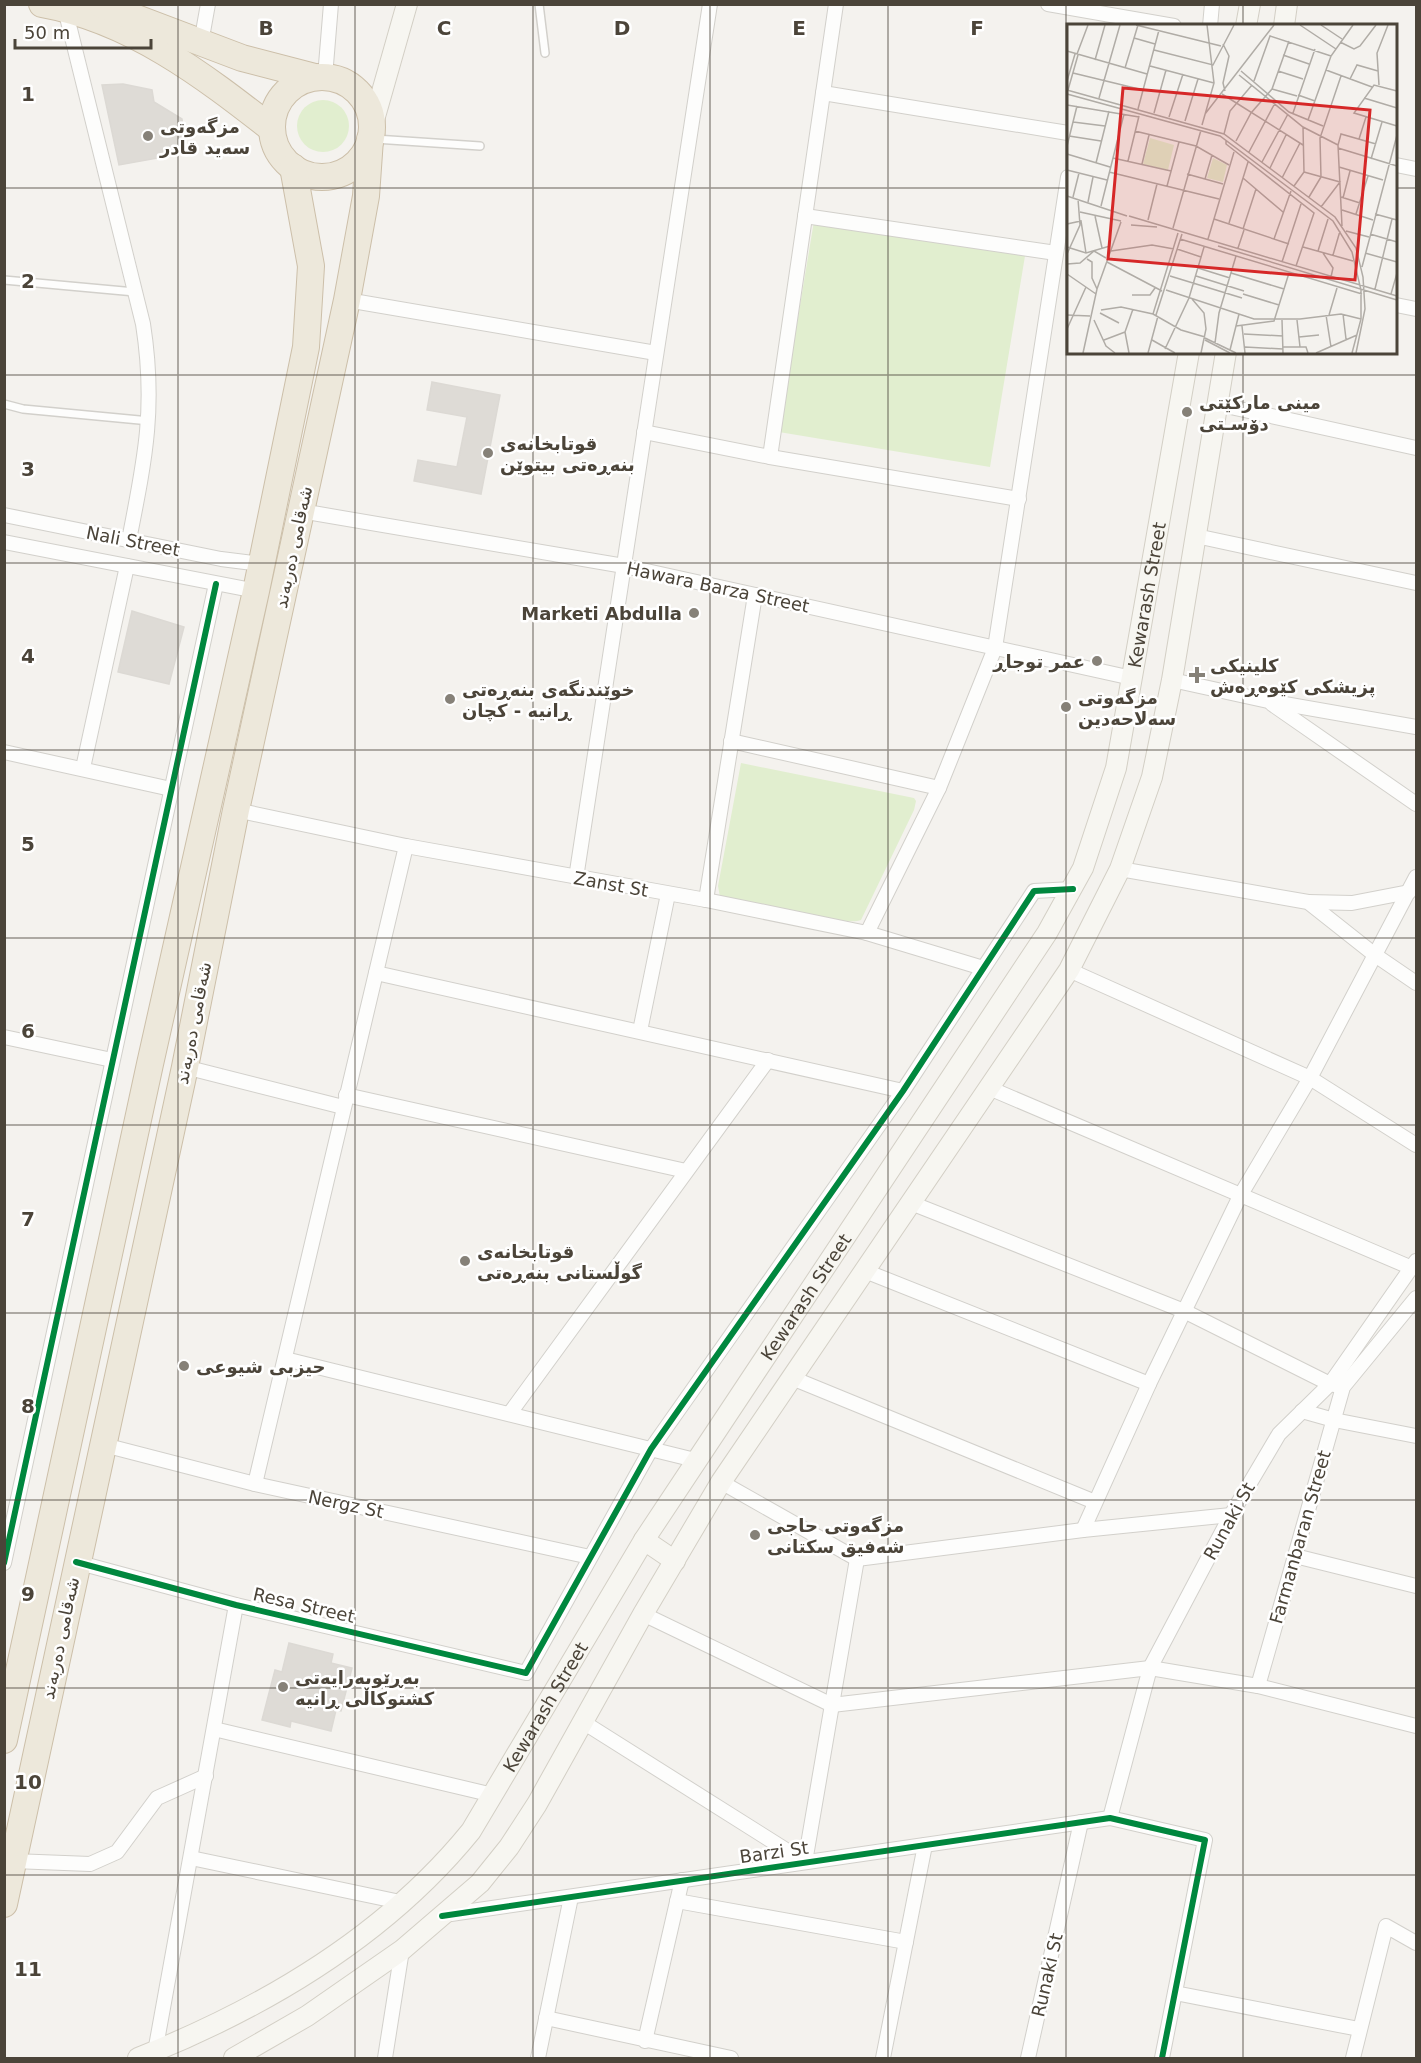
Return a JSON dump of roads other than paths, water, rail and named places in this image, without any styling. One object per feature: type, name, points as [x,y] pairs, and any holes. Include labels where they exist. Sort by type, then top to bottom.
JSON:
[{"type":"highway","points":[[103,5],[153,34],[272,129]]},
{"type":"highway","points":[[53,7],[86,14],[153,34],[201,43],[277,69],[335,79],[354,89],[368,106],[371,133],[361,158],[353,166],[334,176],[312,176],[293,167],[278,150],[272,129],[280,99],[295,84],[320,77]]},
{"type":"highway","name":"شەقامی دەربەند","points":[[4,1904],[76,1562],[104,1445],[185,1067],[236,810],[347,300],[366,196],[371,133]]},
{"type":"highway","name":"شەقامی دەربەند","points":[[4,1740],[150,1064],[256,591],[306,347],[311,266],[293,167]]},
{"type":"main road","points":[[371,133],[407,4]]},
{"type":"main road","points":[[1246,24],[1250,4]]},
{"type":"main road","points":[[1284,24],[1287,4]]},
{"type":"main road","name":"Kewarash Street","points":[[147,2055],[232,2017],[278,1992],[368,1932],[405,1903],[440,1869],[471,1831],[644,1540],[959,1068],[1073,889],[1087,858],[1106,804],[1124,732],[1189,354]]},
{"type":"main road","name":"Kewarash Street","points":[[234,2058],[307,2016],[402,1950],[480,1882],[509,1847],[721,1482],[1069,970],[1120,869],[1152,777],[1172,680],[1226,354]]},
{"type":"main road","points":[[644,1540],[675,1561]]},
{"type":"street","points":[[201,43],[208,4]]},
{"type":"street","points":[[320,77],[331,4]]},
{"type":"street","points":[[576,878],[710,4]]},
{"type":"street","points":[[770,457],[836,4]]},
{"type":"street","points":[[1048,4],[1163,24]]},
{"type":"street","points":[[1210,24],[1212,4]]},
{"type":"street","points":[[53,7],[135,292],[148,356],[150,421],[129,540]]},
{"type":"street","points":[[823,93],[1067,134]]},
{"type":"street","points":[[1397,165],[1416,169]]},
{"type":"street","points":[[867,933],[939,788],[995,648],[1067,183]]},
{"type":"street","points":[[805,216],[1056,253]]},
{"type":"street","points":[[347,300],[656,353]]},
{"type":"street","points":[[1397,305],[1416,309]]},
{"type":"street","points":[[1217,404],[1416,448]]},
{"type":"street","points":[[644,432],[770,457],[1019,499]]},
{"type":"street","name":"Hawara Barza Street","points":[[301,511],[624,566],[1132,678]]},
{"type":"street","name":"Nali Street","points":[[4,515],[261,564]]},
{"type":"street","points":[[1196,536],[1416,583]]},
{"type":"street","name":"Nali Street","points":[[4,542],[256,591]]},
{"type":"street","points":[[83,768],[127,566]]},
{"type":"street","points":[[4,1563],[11,1504],[112,1060],[216,584]]},
{"type":"street","points":[[706,900],[755,595]]},
{"type":"street","points":[[1172,680],[1268,701],[1416,727]]},
{"type":"street","points":[[1268,701],[1416,804]]},
{"type":"street","points":[[731,741],[939,788]]},
{"type":"street","points":[[4,752],[171,789]]},
{"type":"street","name":"Zanst St","points":[[236,810],[406,846],[706,900],[867,933],[984,968]]},
{"type":"street","points":[[255,1484],[406,846]]},
{"type":"street","points":[[1120,869],[1308,902],[1352,903],[1409,892]]},
{"type":"street","points":[[1083,1530],[1149,1384],[1240,1196],[1310,1078],[1416,877]]},
{"type":"street","points":[[590,1557],[651,1449],[903,1091],[1034,891],[1073,889]]},
{"type":"street","points":[[640,1031],[668,894]]},
{"type":"street","points":[[1308,902],[1375,955],[1416,983]]},
{"type":"street","points":[[1069,970],[1310,1078],[1416,1145]]},
{"type":"street","points":[[376,973],[903,1091]]},
{"type":"street","points":[[4,1037],[112,1060]]},
{"type":"street","points":[[510,1413],[768,1060]]},
{"type":"street","points":[[185,1067],[686,1171]]},
{"type":"street","points":[[989,1088],[1240,1196],[1414,1264]]},
{"type":"street","points":[[911,1203],[1184,1311],[1337,1386]]},
{"type":"street","name":"Runaki St","points":[[1337,1386],[1414,1264]]},
{"type":"street","points":[[865,1271],[1149,1384]]},
{"type":"street","name":"Runaki St","points":[[1110,1818],[1150,1668],[1231,1515],[1279,1434],[1302,1411],[1337,1386],[1416,1298]]},
{"type":"street","points":[[285,1359],[510,1413],[695,1461]]},
{"type":"street","points":[[792,1378],[1095,1502]]},
{"type":"street","name":"Farmanbaran Street","points":[[1258,1686],[1334,1420],[1337,1386]]},
{"type":"street","points":[[1302,1411],[1334,1420],[1416,1436]]},
{"type":"street","name":"Nergz St","points":[[104,1445],[255,1484],[590,1557]]},
{"type":"street","points":[[721,1482],[857,1559],[1083,1530],[1231,1515]]},
{"type":"street","points":[[1295,1556],[1416,1586]]},
{"type":"street","name":"Resa Street","points":[[76,1562],[236,1605],[526,1673],[590,1557]]},
{"type":"street","points":[[583,1722],[805,1862],[857,1559]]},
{"type":"street","points":[[147,2055],[191,1858],[236,1605]]},
{"type":"street","points":[[643,1614],[832,1705],[1150,1668],[1258,1686],[1416,1726]]},
{"type":"street","points":[[214,1729],[493,1795]]},
{"type":"street","points":[[13,1861],[90,1864],[117,1852],[157,1798],[206,1776]]},
{"type":"street","points":[[1110,1818],[1205,1840],[1162,2058]]},
{"type":"street","name":"Barzi St","points":[[442,1916],[1110,1818]]},
{"type":"street","name":"Runaki St","points":[[1028,2058],[1081,1822]]},
{"type":"street","points":[[883,2058],[925,1845]]},
{"type":"street","points":[[191,1858],[405,1903]]},
{"type":"street","points":[[645,2041],[681,1880]]},
{"type":"street","points":[[538,2058],[571,1897]]},
{"type":"street","points":[[677,1901],[906,1942]]},
{"type":"street","points":[[1353,2058],[1386,1926],[1416,1943]]},
{"type":"street","points":[[385,2058],[402,1950]]},
{"type":"street","points":[[1175,1994],[1359,2029]]},
{"type":"street","points":[[546,2018],[731,2058]]},
{"type":"lane","points":[[539,4],[545,53]]},
{"type":"lane","points":[[371,133],[480,146]]},
{"type":"lane","points":[[4,280],[135,292]]},
{"type":"lane","points":[[4,404],[23,409],[150,421]]},
{"type":"place","name":"مزگەوتی سەید قادر","points":[[148,136]]},
{"type":"place","name":"مینی مارکێتی دۆسـتی","points":[[1187,412]]},
{"type":"place","name":"قوتابخانەی بنەڕەتی بیتوێن","points":[[488,453]]},
{"type":"place","name":"Marketi Abdulla","points":[[694,613]]},
{"type":"place","name":"عمر توجاڕ","points":[[1097,661]]},
{"type":"place","name":"كلینیكی پزیشكی كێوەڕەش","points":[[1197,675]]},
{"type":"place","name":"خوێندنگەی بنەڕەتی ڕانیە - کچان","points":[[450,699]]},
{"type":"place","name":"مزگەوتی سەلاحەدین","points":[[1066,707]]},
{"type":"place","name":"قوتابخانه‌ی گوڵستانی بنه‌ڕه‌تی","points":[[465,1261]]},
{"type":"place","name":"حیزبی شیوعی","points":[[184,1366]]},
{"type":"place","name":"مزگەوتی حاجی شەفیق سکتانی","points":[[755,1535]]},
{"type":"place","name":"بەڕێوبەرایەتی کشتوکاڵی ڕانیە","points":[[283,1687]]}]
